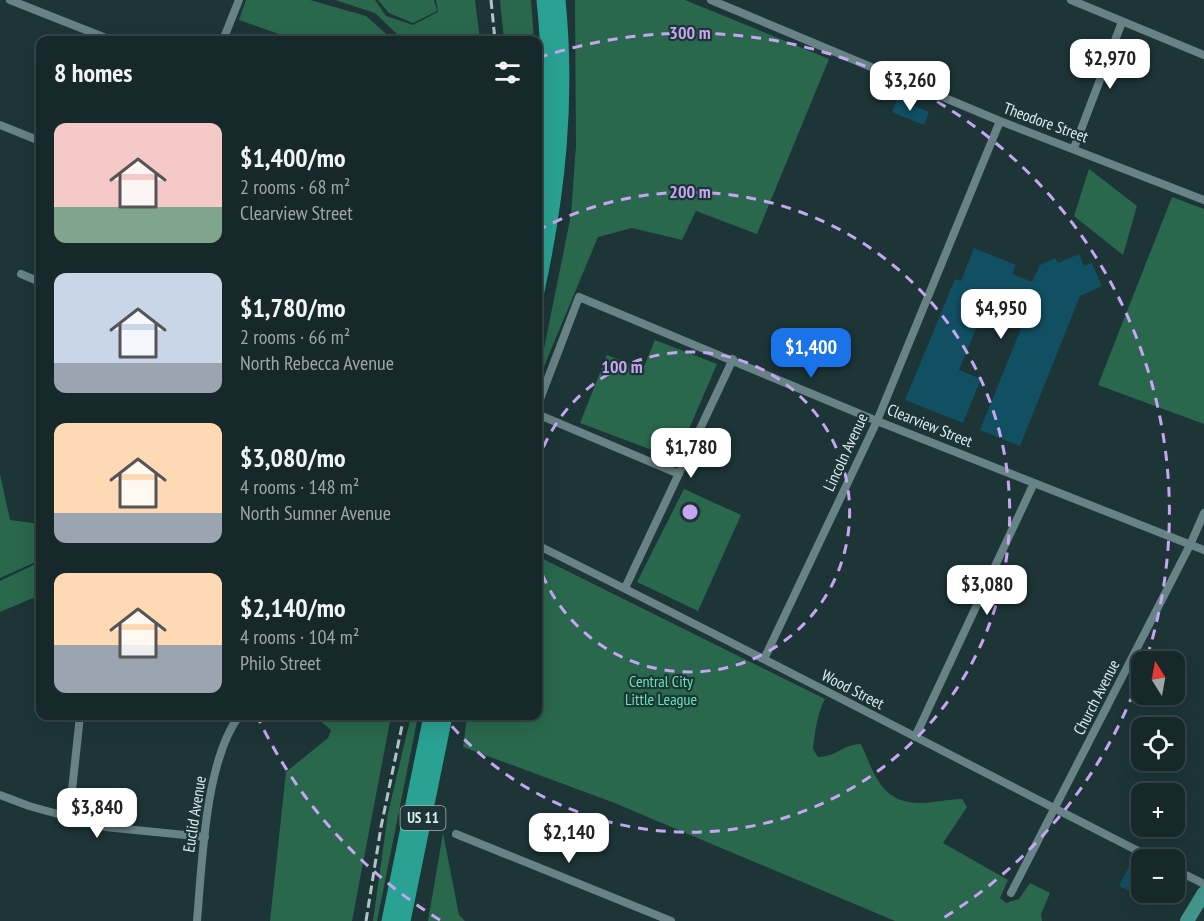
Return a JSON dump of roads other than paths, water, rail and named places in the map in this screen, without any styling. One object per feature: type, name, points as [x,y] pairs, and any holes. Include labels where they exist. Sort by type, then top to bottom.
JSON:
[{"type":"highway","points":[[542,180],[549,101],[549,56],[544,0]]},
{"type":"highway","points":[[542,265],[553,208],[561,141],[563,74],[558,0]]},
{"type":"highway","name":"US 11","points":[[389,921],[430,720]]},
{"type":"highway","name":"US 11","points":[[403,921],[444,720]]},
{"type":"main road","points":[[1187,921],[1204,893]]},
{"type":"street","points":[[10,0],[101,36]]},
{"type":"street","points":[[225,36],[239,0]]},
{"type":"street","points":[[1071,0],[1204,55]]},
{"type":"street","name":"Theodore Street","points":[[716,1],[1000,121],[1204,200]]},
{"type":"street","points":[[1074,148],[1122,22]]},
{"type":"street","name":"Lincoln Avenue","points":[[764,659],[877,421],[1000,121]]},
{"type":"street","points":[[0,125],[36,139]]},
{"type":"street","points":[[21,274],[36,280]]},
{"type":"street","name":"Clearview Street","points":[[542,394],[579,297],[733,359],[877,421],[1204,550]]},
{"type":"street","points":[[625,588],[733,359]]},
{"type":"street","points":[[542,416],[679,474]]},
{"type":"street","points":[[915,736],[1034,483]]},
{"type":"street","name":"Church Avenue","points":[[1011,893],[1190,545],[1204,513]]},
{"type":"street","name":"Wood Street","points":[[542,547],[1135,849]]},
{"type":"street","points":[[69,818],[80,720]]},
{"type":"street","name":"Euclid Avenue","points":[[197,921],[212,784],[237,720]]},
{"type":"street","points":[[0,795],[29,806],[105,827],[205,837]]},
{"type":"street","points":[[456,834],[671,921]]},
{"type":"street","points":[[1185,874],[1204,884]]},
{"type":"railway","points":[[491,0],[495,36]]},
{"type":"railway","points":[[366,921],[381,827],[403,720]]},
{"type":"park label","name":"Central City Little League","points":[[661,690]]}]
